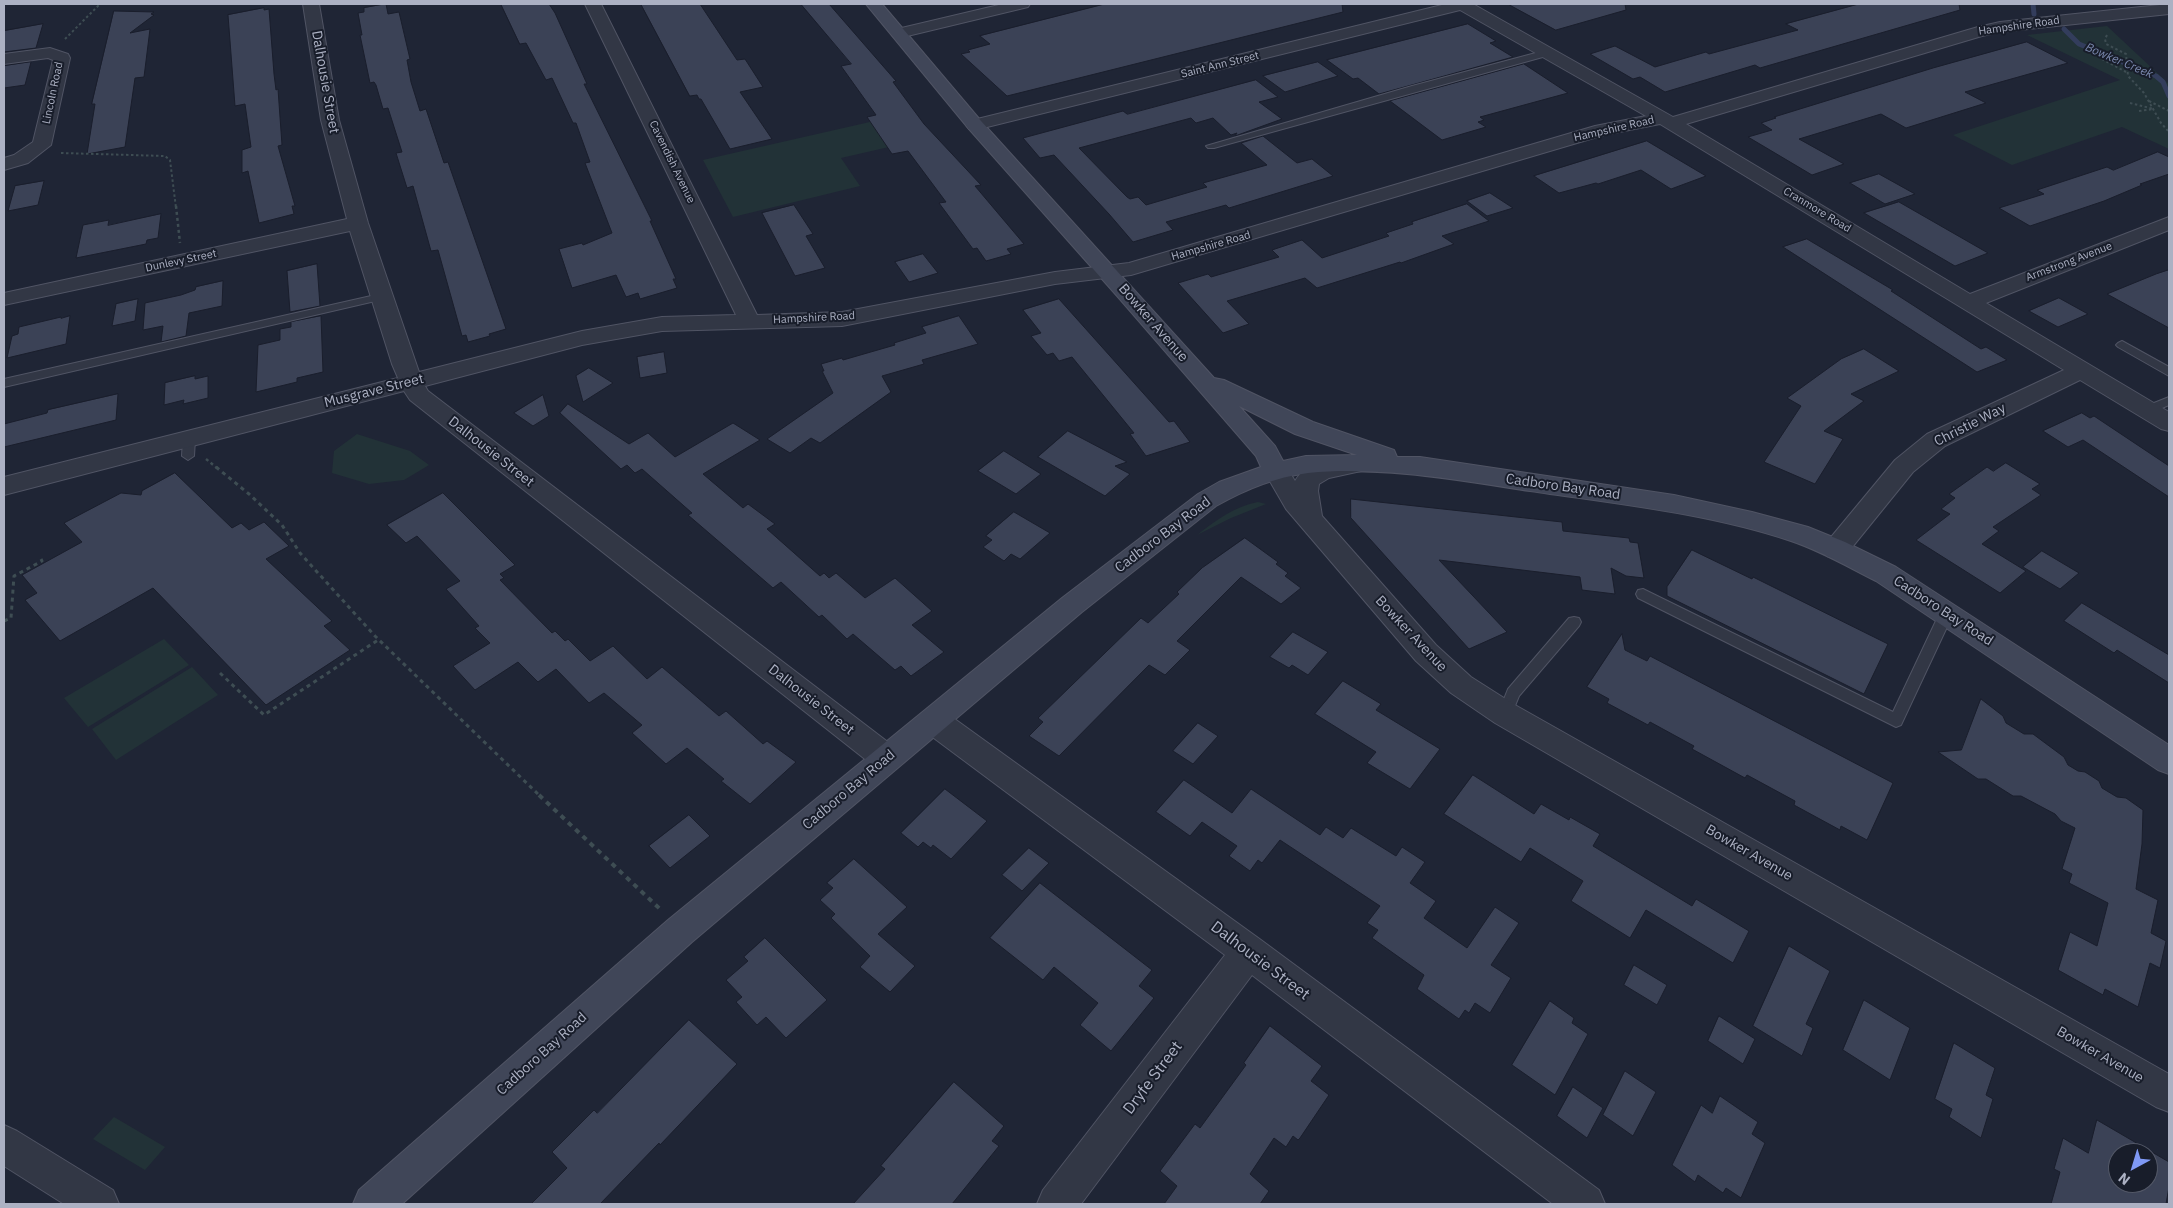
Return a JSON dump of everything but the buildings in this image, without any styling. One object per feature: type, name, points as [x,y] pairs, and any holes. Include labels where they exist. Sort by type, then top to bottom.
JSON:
[{"type":"main road","name":"Bowker Avenue","points":[[874,4],[975,125],[1266,452],[1276,471]]},
{"type":"main road","points":[[1199,376],[1245,401],[1304,428],[1363,450],[1420,466]]},
{"type":"main road","name":"Cadboro Bay Road","points":[[373,1204],[680,931],[1072,605],[1207,500],[1228,488],[1276,471],[1306,465],[1420,466],[1674,504],[1727,515],[1790,532],[1836,549],[1886,574],[1947,612],[2169,761]]},
{"type":"street","name":"Dalhousie Street","points":[[312,4],[330,120],[380,297],[410,381],[418,395],[886,758]]},
{"type":"street","name":"Cavendish Avenue","points":[[593,4],[740,299],[749,321]]},
{"type":"street","points":[[899,33],[1022,4]]},
{"type":"street","name":"Cranmore Road","points":[[1463,4],[1667,121],[2169,423]]},
{"type":"street","name":"Saint Ann Street","points":[[975,125],[1463,4]]},
{"type":"street","name":"Hampshire Road","points":[[749,321],[842,319],[1055,278],[1108,273],[1148,264],[1601,130],[1667,121],[1978,32],[2000,27],[2168,11]]},
{"type":"street","name":"Lincoln Road","points":[[4,59],[50,53],[62,58],[42,145],[32,153]]},
{"type":"street","points":[[4,164],[21,159],[32,153]]},
{"type":"street","name":"Dunlevy Street","points":[[4,299],[358,223]]},
{"type":"street","name":"Armstrong Avenue","points":[[1970,302],[2169,223]]},
{"type":"street","name":"Musgrave Street","points":[[4,486],[192,451],[410,381],[582,338],[662,324],[749,321]]},
{"type":"street","name":"Christie Way","points":[[1836,549],[1904,466],[1936,440],[2082,370]]},
{"type":"street","points":[[1309,518],[1304,498],[1305,484],[1313,474],[1358,464]]},
{"type":"street","name":"Bowker Avenue","points":[[1276,471],[1295,503],[1426,653],[1461,685],[1505,714],[2169,1094]]},
{"type":"street","name":"Dalhousie Street","points":[[934,721],[1249,952],[1585,1204]]},
{"type":"street","name":"Dryfe Street","points":[[1057,1204],[1249,952]]},
{"type":"street","points":[[4,1144],[99,1204]]},
{"type":"lane","points":[[1211,146],[1547,53]]},
{"type":"lane","points":[[4,383],[380,297]]},
{"type":"lane","points":[[2122,345],[2169,372]]},
{"type":"lane","points":[[2148,410],[2169,401]]},
{"type":"lane","points":[[1643,594],[1896,720],[1947,612]]},
{"type":"lane","points":[[1505,714],[1513,693],[1574,622]]},
{"type":"path","points":[[50,53],[100,4]]},
{"type":"path","points":[[2128,57],[2125,68],[2129,78],[2149,100],[2161,125],[2169,132]]},
{"type":"path","points":[[2102,60],[2127,72]]},
{"type":"path","points":[[2149,100],[2169,111]]},
{"type":"path","points":[[2130,103],[2154,109]]},
{"type":"path","points":[[2139,111],[2154,109]]},
{"type":"path","points":[[32,153],[165,156],[170,160],[182,261]]},
{"type":"path","points":[[192,451],[208,458],[282,526],[300,553],[378,640],[465,725],[659,907],[680,931]]},
{"type":"path","points":[[4,621],[10,618],[14,576],[42,561],[41,559]]},
{"type":"path","points":[[220,673],[264,716],[378,640]]},
{"type":"shaded area","points":[[2107,26],[2169,84],[2169,149],[2122,127],[2012,165],[1953,135],[2120,80],[2027,35]]},
{"type":"shaded area","points":[[883,119],[902,144],[841,158],[860,186],[733,217],[703,160]]},
{"type":"shaded area","points":[[357,434],[410,451],[429,465],[404,480],[369,484],[332,473],[334,451]]},
{"type":"shaded area","points":[[1258,502],[1266,504],[1231,518],[1197,535],[1218,519],[1241,507]]},
{"type":"shaded area","points":[[164,639],[189,665],[88,727],[64,698]]},
{"type":"shaded area","points":[[192,667],[218,695],[116,760],[92,729]]},
{"type":"shaded area","points":[[114,1117],[165,1147],[145,1170],[93,1139]]},
{"type":"waterway","name":"Bowker Creek","points":[[2033,4],[2034,14]]},
{"type":"waterway","name":"Bowker Creek","points":[[2064,29],[2079,44],[2156,76],[2163,82],[2169,96]]}]
